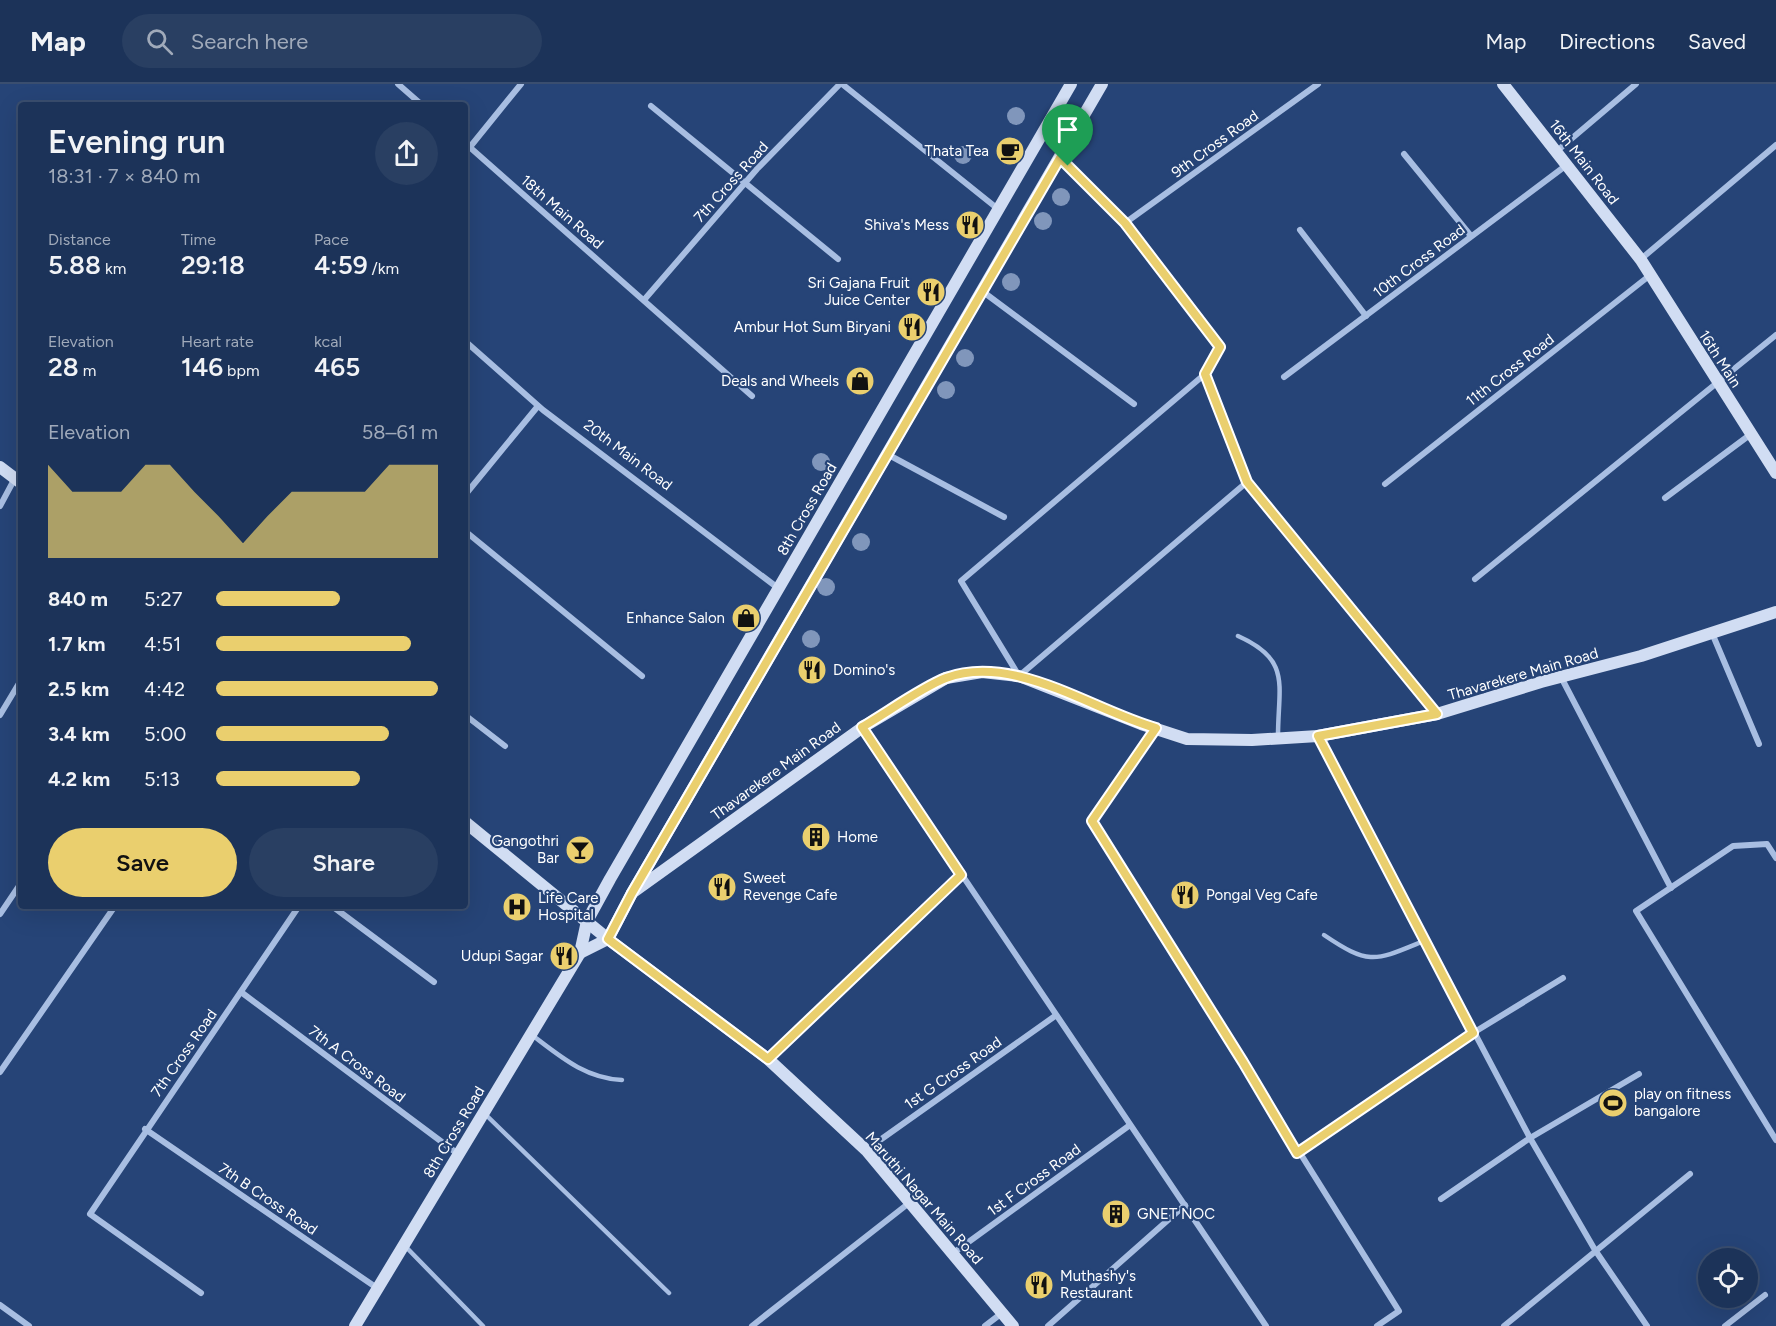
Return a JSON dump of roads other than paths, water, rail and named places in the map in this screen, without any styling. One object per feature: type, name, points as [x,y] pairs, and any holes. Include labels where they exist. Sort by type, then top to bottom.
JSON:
[{"type":"street","points":[[398,84],[419,102]]},
{"type":"street","points":[[468,144],[521,84]]},
{"type":"street","points":[[841,84],[998,209]]},
{"type":"street","name":"7th Cross Road","points":[[644,300],[744,183],[841,84]]},
{"type":"street","name":"8th Cross Road","points":[[355,1326],[580,953],[586,921],[1071,84]]},
{"type":"street","points":[[580,953],[608,939],[632,893],[1102,84]]},
{"type":"street","name":"9th Cross Road","points":[[1125,223],[1318,84]]},
{"type":"street","name":"16th Main Road","points":[[1503,84],[1641,260]]},
{"type":"street","points":[[1557,151],[1636,84]]},
{"type":"street","points":[[651,106],[837,259]]},
{"type":"street","points":[[1641,260],[1776,145]]},
{"type":"street","name":"18th Main Road","points":[[468,146],[752,396]]},
{"type":"street","points":[[1404,154],[1471,236]]},
{"type":"street","points":[[1060,158],[1125,223],[1220,347],[1205,374],[961,581],[1018,676],[1247,482]]},
{"type":"street","name":"10th Cross Road","points":[[1284,377],[1568,164]]},
{"type":"street","points":[[1300,230],[1366,316]]},
{"type":"street","name":"16th Main","points":[[1641,260],[1649,276],[1776,473]]},
{"type":"street","name":"11th Cross Road","points":[[1385,484],[1649,276]]},
{"type":"street","points":[[982,291],[1134,404]]},
{"type":"street","points":[[1475,579],[1776,335]]},
{"type":"street","name":"20th Main Road","points":[[468,344],[538,406],[779,588]]},
{"type":"street","points":[[1205,374],[1247,482],[1437,714]]},
{"type":"street","points":[[468,491],[538,406]]},
{"type":"street","points":[[1665,498],[1751,434]]},
{"type":"street","points":[[887,454],[1005,517]]},
{"type":"street","points":[[0,467],[18,481],[0,506]]},
{"type":"street","points":[[468,533],[642,676]]},
{"type":"street","name":"Thavarekere Main Road","points":[[632,893],[862,727],[946,678],[982,672],[1018,676],[1187,739],[1278,739],[1318,736],[1437,714],[1641,656],[1776,612]]},
{"type":"street","points":[[1712,633],[1759,744]]},
{"type":"street","points":[[1562,677],[1671,888]]},
{"type":"street","points":[[0,715],[18,685]]},
{"type":"street","points":[[468,717],[506,746]]},
{"type":"street","points":[[862,727],[1266,1326]]},
{"type":"street","points":[[1156,728],[1092,821],[1243,1062],[1297,1153],[1399,1311],[1377,1326]]},
{"type":"street","points":[[1318,736],[1424,941],[1530,1138],[1595,1250],[1647,1326]]},
{"type":"street","points":[[468,824],[608,939]]},
{"type":"street","points":[[1776,858],[1767,844],[1733,846],[1636,911],[1776,1140]]},
{"type":"street","points":[[768,1059],[961,875]]},
{"type":"street","points":[[0,914],[18,887]]},
{"type":"street","points":[[0,1072],[113,909]]},
{"type":"street","name":"7th Cross Road","points":[[201,1293],[90,1214],[145,1129],[297,909]]},
{"type":"street","points":[[336,909],[434,982]]},
{"type":"street","name":"Maruthi Nagar Main Road","points":[[608,939],[768,1059],[866,1150],[1013,1326]]},
{"type":"street","points":[[1297,1153],[1473,1033],[1563,978]]},
{"type":"street","name":"7th A Cross Road","points":[[241,992],[458,1154]]},
{"type":"street","name":"1st G Cross Road","points":[[866,1150],[1055,1016]]},
{"type":"street","points":[[1441,1199],[1530,1138],[1639,1074]]},
{"type":"street","name":"1st F Cross Road","points":[[952,1254],[1130,1125]]},
{"type":"street","name":"7th B Cross Road","points":[[145,1129],[378,1289]]},
{"type":"street","points":[[1504,1326],[1690,1174]]},
{"type":"street","points":[[752,1326],[909,1203]]},
{"type":"street","points":[[1048,1326],[1185,1205]]},
{"type":"street","points":[[1725,1326],[1765,1295]]},
{"type":"street","points":[[0,1305],[29,1326]]},
{"type":"street","points":[[985,1326],[1002,1313]]},
{"type":"lane","points":[[1238,636],[1258,645],[1276,662],[1278,739]]},
{"type":"lane","points":[[1324,935],[1351,953],[1380,959],[1424,941]]},
{"type":"lane","points":[[530,1033],[570,1064],[586,1073],[605,1079],[622,1080]]},
{"type":"lane","points":[[483,1112],[669,1293]]},
{"type":"lane","points":[[404,1245],[483,1326]]},
{"type":"place","name":"Thata Tea","points":[[1010,151]]},
{"type":"place","name":"Shiva's Mess","points":[[970,225]]},
{"type":"place","name":"Sri Gajana Fruit Juice Center","points":[[931,292]]},
{"type":"place","name":"Ambur Hot Sum Biryani","points":[[912,327]]},
{"type":"place","name":"Deals and Wheels","points":[[860,381]]},
{"type":"place","name":"Enhance Salon","points":[[746,618]]},
{"type":"place","name":"Domino's","points":[[812,670]]},
{"type":"place","name":"Home","points":[[816,837]]},
{"type":"place","name":"Gangothri Bar","points":[[580,850]]},
{"type":"place","name":"Sweet Revenge Cafe","points":[[722,887]]},
{"type":"place","name":"Pongal Veg Cafe","points":[[1185,895]]},
{"type":"place","name":"Life Care Hospital","points":[[517,907]]},
{"type":"place","name":"Udupi Sagar","points":[[564,956]]},
{"type":"place","name":"play on fitness bangalore","points":[[1613,1103]]},
{"type":"place","name":"GNET NOC","points":[[1116,1214]]},
{"type":"place","name":"Muthashy's Restaurant","points":[[1039,1285]]}]
